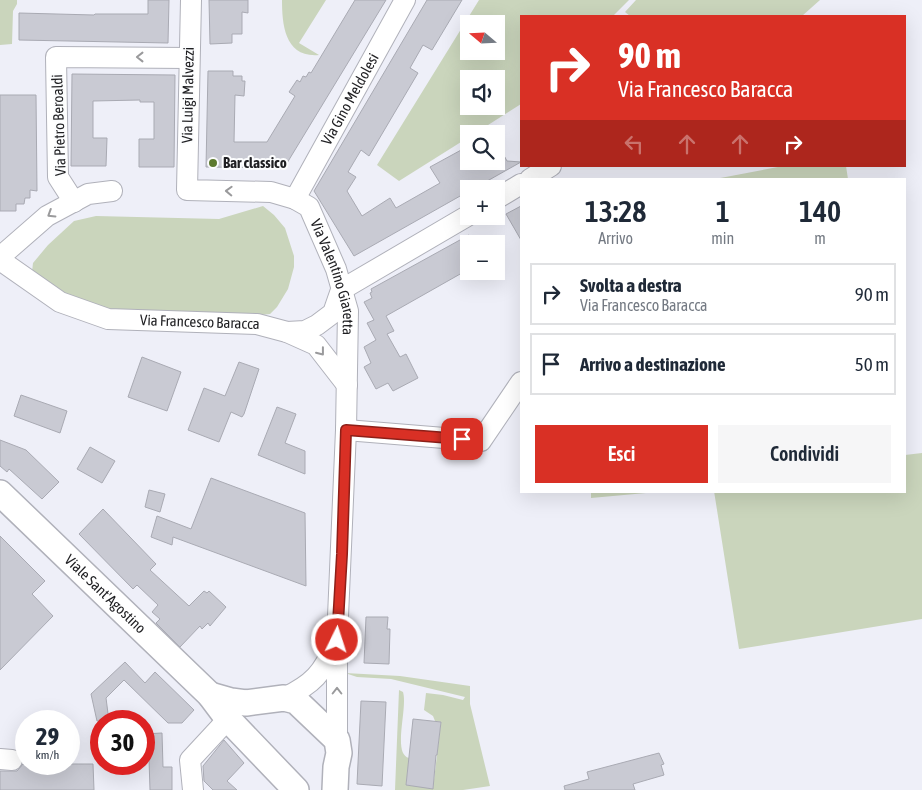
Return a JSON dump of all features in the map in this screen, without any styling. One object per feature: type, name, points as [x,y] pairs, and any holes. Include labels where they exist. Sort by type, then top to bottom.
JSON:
[{"type":"main road","name":"Viale Sant'Agostino","points":[[0,493],[210,695],[228,719],[294,788],[336,778],[339,753],[337,740]]},
{"type":"main road","name":"Viale Sant'Agostino","points":[[210,695],[246,703],[277,699]]},
{"type":"main road","points":[[255,748],[254,724],[261,711],[277,699],[296,701],[337,740]]},
{"type":"street","name":"Via Luigi Malvezzi","points":[[187,190],[191,0]]},
{"type":"street","name":"Via Gino Meldolesi","points":[[295,199],[405,0]]},
{"type":"street","name":"Via Pietro Beroaldi","points":[[74,202],[58,177],[56,57],[189,58]]},
{"type":"street","points":[[532,178],[549,167]]},
{"type":"street","points":[[505,194],[520,185]]},
{"type":"street","name":"Via Valentino Giaretta","points":[[187,190],[271,192],[295,199],[309,206],[336,269],[348,311],[347,384]]},
{"type":"street","points":[[0,259],[47,216],[88,194],[112,191]]},
{"type":"street","points":[[287,332],[305,331],[317,325],[333,313],[341,290],[460,220]]},
{"type":"street","name":"Via Francesco Baracca","points":[[0,259],[60,302],[108,319],[257,324],[287,332],[316,345],[347,384]]},
{"type":"street","points":[[346,430],[481,441],[520,383]]},
{"type":"street","points":[[337,740],[337,640],[342,554],[347,384]]},
{"type":"street","points":[[277,699],[303,689],[316,677],[328,662],[337,640]]},
{"type":"street","points":[[193,790],[190,760],[228,719]]},
{"type":"green space","points":[[0,0],[17,0],[13,11],[12,44],[0,45]]},
{"type":"green space","points":[[282,0],[326,0],[299,43],[319,55],[308,55],[292,46],[283,20]]},
{"type":"green space","points":[[479,0],[629,0],[614,15],[520,15],[520,105],[505,114],[505,70],[460,70],[460,115],[504,115],[488,125],[460,125],[460,143],[399,181],[377,165],[460,31],[460,60],[505,60],[505,15],[470,15]]},
{"type":"green space","points":[[636,0],[820,0],[803,15],[629,15],[625,12]]},
{"type":"green space","points":[[778,167],[846,167],[848,178],[720,178]]},
{"type":"green space","points":[[263,206],[285,228],[294,256],[294,267],[288,289],[277,307],[270,314],[241,317],[102,310],[60,294],[32,272],[33,263],[48,245],[74,221],[96,216],[219,219]]},
{"type":"green space","points":[[922,453],[922,619],[739,649],[714,493],[906,493],[906,455]]},
{"type":"green space","points":[[591,493],[646,493],[591,498]]},
{"type":"green space","points":[[345,673],[400,676],[470,686],[470,704],[490,786],[463,790],[395,790],[399,690],[403,692],[404,699],[402,748],[404,755],[409,758],[406,785],[433,788],[441,722],[435,721],[433,716],[424,710],[426,693],[463,700],[465,697],[391,679],[357,677]]},
{"type":"building","points":[[148,0],[169,0],[168,43],[19,40],[19,13],[148,14]]},
{"type":"building","points":[[209,0],[248,0],[248,13],[242,12],[242,34],[232,34],[232,43],[210,44]]},
{"type":"building","points":[[355,0],[386,0],[284,168],[206,167],[208,71],[233,71],[233,76],[242,76],[242,81],[245,81],[244,96],[235,95],[234,142],[267,142],[295,96],[289,92],[297,80],[300,82],[303,76],[306,77],[309,72],[311,73]]},
{"type":"building","points":[[427,0],[462,0],[432,50],[423,45],[410,68],[418,73],[369,156],[361,150],[348,172],[356,177],[347,191],[362,216],[390,198],[396,208],[440,183],[430,167],[460,151],[460,170],[505,170],[505,157],[507,161],[520,163],[489,180],[460,180],[460,196],[354,256],[314,191]]},
{"type":"building","points":[[72,74],[175,75],[174,167],[139,167],[139,139],[154,139],[154,102],[140,102],[140,100],[93,101],[93,138],[107,138],[106,166],[71,166]]},
{"type":"building","points":[[0,95],[36,95],[37,191],[30,190],[30,198],[25,198],[24,204],[16,204],[16,211],[0,211]]},
{"type":"building","points":[[520,207],[520,238],[506,214]]},
{"type":"building","points":[[460,240],[460,274],[386,316],[394,331],[387,334],[400,357],[406,354],[418,378],[393,391],[388,383],[376,389],[364,367],[371,363],[364,347],[376,340],[367,323],[374,320],[364,302],[372,298],[371,289]]},
{"type":"building","points":[[142,357],[181,372],[167,411],[128,397]]},
{"type":"building","points":[[239,362],[259,369],[242,417],[231,412],[219,442],[188,430],[204,388],[225,396]]},
{"type":"building","points":[[21,395],[67,411],[60,433],[14,416]]},
{"type":"building","points":[[277,407],[296,414],[285,443],[305,451],[305,474],[258,455]]},
{"type":"building","points":[[0,440],[26,450],[59,482],[42,499],[9,469],[7,472],[0,466]]},
{"type":"building","points":[[90,447],[115,461],[102,483],[77,469]]},
{"type":"building","points":[[211,478],[305,513],[306,586],[173,537],[172,545],[151,537],[157,516],[191,529]]},
{"type":"building","points":[[149,490],[165,494],[160,512],[145,507]]},
{"type":"building","points":[[103,509],[156,564],[150,570],[189,606],[204,591],[207,593],[209,591],[226,607],[210,626],[208,623],[202,629],[200,626],[180,647],[156,623],[160,619],[152,612],[158,605],[137,585],[133,589],[79,534]]},
{"type":"building","points":[[0,536],[45,581],[32,594],[53,616],[0,670]]},
{"type":"building","points":[[366,617],[388,617],[387,629],[390,629],[389,664],[364,663]]},
{"type":"building","points":[[125,662],[145,683],[155,672],[194,710],[182,723],[168,723],[124,680],[106,698],[108,710],[95,710],[91,694]]},
{"type":"building","points":[[361,701],[386,702],[382,786],[357,784]]},
{"type":"building","points":[[413,719],[441,722],[433,789],[406,785]]},
{"type":"building","points":[[155,733],[162,733],[163,767],[172,767],[172,790],[150,790],[150,775],[155,775]]},
{"type":"building","points":[[224,740],[244,763],[227,781],[237,790],[213,790],[204,781],[203,766]]},
{"type":"building","points":[[659,753],[664,764],[661,765],[664,775],[633,784],[635,790],[565,790],[564,786],[589,779],[587,772]]},
{"type":"building","points":[[80,764],[90,764],[90,775],[93,775],[94,790],[0,790],[0,771],[15,771],[15,775],[80,775]]},
{"type":"place","name":"Bar classico","points":[[213,163]]},
{"type":"route","points":[[337,640],[346,430],[462,439]]}]
